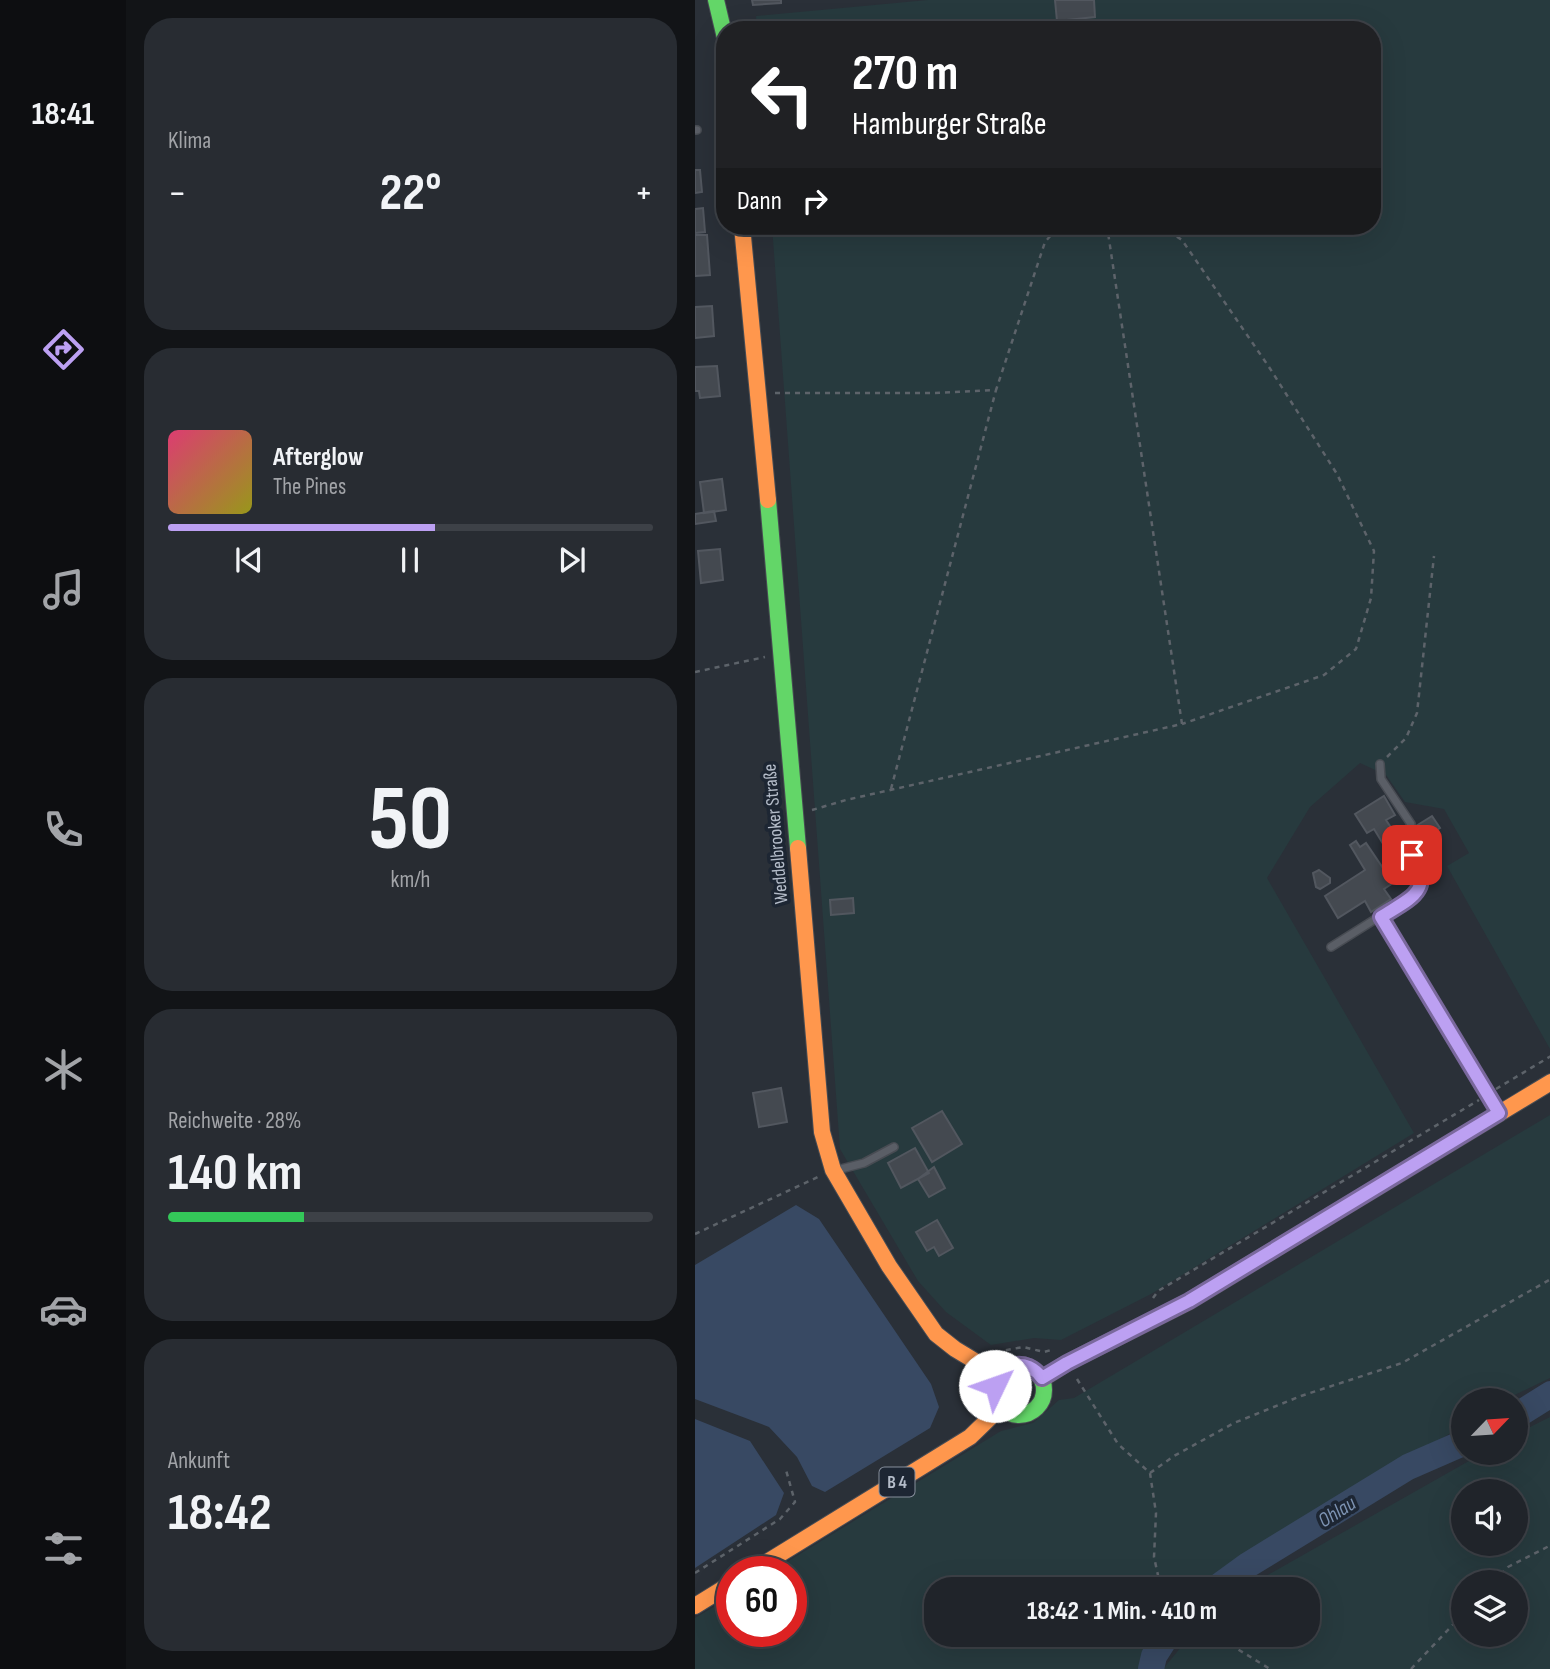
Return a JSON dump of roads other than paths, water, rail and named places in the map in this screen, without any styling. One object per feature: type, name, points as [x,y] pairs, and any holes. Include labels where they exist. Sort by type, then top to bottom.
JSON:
[{"type":"street","points":[[716,0],[721,21]]},
{"type":"street","name":"Weddelbrooker Straße","points":[[743,235],[782,653],[822,1132],[833,1170],[889,1266],[937,1334],[955,1349],[998,1375]]},
{"type":"street","points":[[1042,1378],[1189,1301],[1550,1082]]},
{"type":"street","points":[[1023,1365],[1030,1367],[1042,1378],[1042,1401],[1031,1412],[1015,1415],[1001,1408],[995,1394],[998,1375],[1007,1368],[1023,1365]]},
{"type":"street","name":"B 4","points":[[777,1556],[970,1437],[1001,1408]]},
{"type":"street","points":[[695,1606],[716,1593]]},
{"type":"lane","points":[[1331,947],[1409,898],[1419,890],[1423,879],[1420,868],[1403,842],[1411,824],[1381,779],[1380,764]]},
{"type":"lane","points":[[1381,917],[1499,1113]]},
{"type":"lane","points":[[833,1170],[864,1163],[894,1147]]},
{"type":"water","points":[[796,1205],[819,1219],[931,1384],[939,1407],[930,1428],[825,1492],[812,1486],[797,1457],[769,1427],[695,1399],[695,1265]]},
{"type":"water","points":[[695,1419],[750,1441],[784,1493],[776,1515],[695,1568]]},
{"type":"waterway","name":"Ohlau","points":[[1528,1408],[1551,1394]]},
{"type":"waterway","name":"Ohlau","points":[[1232,1577],[1408,1467],[1451,1448]]},
{"type":"waterway","name":"Ohlau","points":[[1151,1669],[1160,1647]]}]
